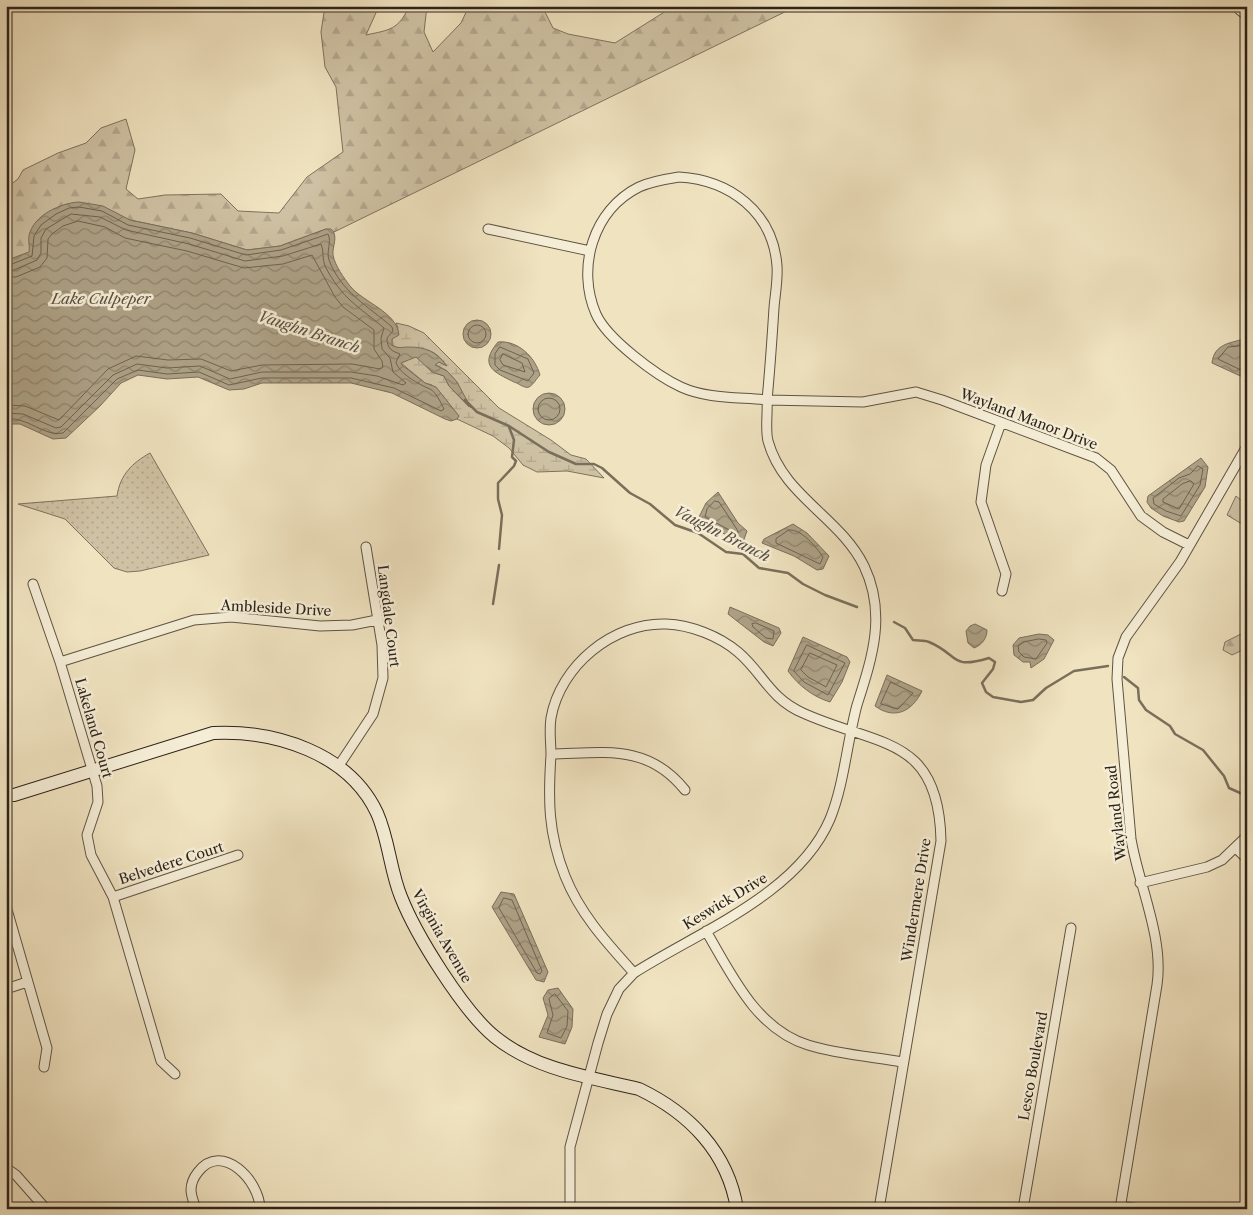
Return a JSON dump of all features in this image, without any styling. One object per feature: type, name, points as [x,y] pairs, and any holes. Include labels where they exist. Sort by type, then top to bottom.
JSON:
[{"type":"street","points":[[1235,6],[1247,16]]},
{"type":"street","name":"Keswick Drive","points":[[570,1209],[570,1147],[607,1014],[619,989],[634,972],[706,931],[778,886],[799,868],[820,842],[831,817],[850,729],[875,646],[876,619],[873,592],[864,566],[849,542],[797,492],[782,474],[768,440],[768,400],[776,266],[767,232],[759,218],[742,198],[715,182],[679,177],[651,182],[638,188],[614,206],[596,232],[590,251]]},
{"type":"street","points":[[488,229],[590,251]]},
{"type":"street","name":"Wayland Manor Drive","points":[[590,251],[588,282],[596,316],[625,348],[682,388],[721,396],[768,400],[848,402],[916,392],[1096,458],[1111,470],[1141,516],[1163,532],[1189,545]]},
{"type":"street","points":[[1001,423],[986,465],[981,502],[1006,574],[1002,591]]},
{"type":"street","name":"Wayland Road","points":[[1120,1207],[1159,974],[1158,946],[1140,882],[1131,839],[1117,675],[1118,658],[1126,637],[1169,580],[1246,447]]},
{"type":"street","name":"Langdale Court","points":[[338,767],[373,714],[383,678],[382,645],[366,547]]},
{"type":"street","name":"Lakeland Court","points":[[33,584],[60,662],[97,786],[98,802],[87,835],[91,855],[113,896],[160,1060],[175,1074]]},
{"type":"street","name":"Ambleside Drive","points":[[60,662],[194,620],[231,617],[320,626],[352,625],[377,620]]},
{"type":"street","name":"Windermere Drive","points":[[634,972],[600,934],[578,905],[565,876],[553,836],[548,798],[551,718],[559,694],[571,672],[589,653],[610,637],[632,629],[666,624],[697,630],[718,638],[739,652],[775,696],[792,708],[891,744],[914,760],[934,787],[941,813],[941,841],[879,1209]]},
{"type":"street","name":"Virginia Avenue","points":[[6,795],[14,795],[198,736],[232,732],[259,736],[296,745],[320,755],[338,767],[360,787],[376,812],[382,827],[394,879],[404,904],[441,970],[474,1016],[495,1037],[539,1064],[639,1089],[654,1096],[687,1118],[703,1134],[718,1157],[727,1175],[737,1209]]},
{"type":"street","points":[[551,754],[616,753],[641,756],[667,771],[685,790]]},
{"type":"street","points":[[1140,882],[1207,867],[1222,860],[1247,836]]},
{"type":"street","points":[[1236,848],[1247,859]]},
{"type":"street","name":"Belvedere Court","points":[[113,896],[238,855]]},
{"type":"street","points":[[6,906],[47,1048],[44,1067]]},
{"type":"street","name":"Lesco Boulevard","points":[[1023,1209],[1072,928]]},
{"type":"street","points":[[706,931],[743,994],[762,1017],[785,1035],[809,1046],[903,1062]]},
{"type":"street","points":[[6,990],[27,982]]},
{"type":"street","points":[[196,1209],[190,1191],[192,1182],[201,1169],[215,1161],[230,1162],[237,1166],[255,1190],[260,1209]]},
{"type":"street","points":[[6,1168],[16,1175],[46,1209]]},
{"type":"street","points":[[1120,1207],[1139,1209]]},
{"type":"green space","points":[[325,6],[379,6],[366,35],[392,28],[401,20],[409,6],[427,6],[424,32],[433,52],[461,23],[469,6],[537,6],[545,12],[553,28],[568,34],[615,43],[674,6],[797,6],[334,232],[326,229],[280,246],[247,250],[192,233],[130,220],[31,249],[29,255],[11,260],[6,259],[6,188],[18,179],[23,170],[58,153],[86,143],[101,128],[126,119],[135,150],[126,189],[138,199],[165,195],[221,194],[238,211],[279,213],[307,177],[343,152],[336,87],[325,67],[321,32]]},
{"type":"green space","points":[[396,323],[409,326],[424,333],[499,408],[551,440],[571,455],[586,459],[604,478],[567,471],[537,472],[523,465],[509,448],[493,436],[457,419],[458,415],[432,385],[425,383],[401,363],[416,356],[432,372],[444,376],[449,386],[469,407],[457,382],[447,371],[435,364],[439,362],[446,365],[432,352],[425,349],[398,348],[392,345],[392,339],[398,328]]},
{"type":"green space","points":[[150,453],[209,555],[140,571],[127,572],[114,568],[65,519],[18,504],[117,496],[121,482],[128,470],[132,465]]},
{"type":"green space","points":[[1236,496],[1247,505],[1247,527],[1227,515]]},
{"type":"green space","points":[[1247,631],[1247,648],[1232,655],[1223,650],[1225,642]]},
{"type":"water","name":"Lake Culpeper","points":[[79,202],[103,206],[130,220],[192,233],[247,250],[280,246],[326,229],[331,229],[335,235],[333,255],[343,276],[356,292],[386,314],[397,327],[399,335],[392,339],[392,345],[426,349],[439,357],[447,366],[439,362],[435,365],[447,371],[457,382],[471,408],[449,386],[444,376],[432,372],[416,357],[401,363],[425,383],[436,387],[459,416],[457,419],[451,421],[445,419],[392,393],[351,383],[262,383],[244,389],[229,390],[198,377],[167,379],[138,375],[121,383],[66,438],[53,439],[20,424],[6,424],[6,258],[10,259],[29,252],[29,238],[32,229],[42,216],[56,208]]},
{"type":"water","points":[[477,320],[487,324],[491,334],[487,344],[477,348],[467,344],[463,334],[467,324]]},
{"type":"water","points":[[1244,339],[1247,341],[1247,379],[1212,363],[1213,357],[1219,348],[1228,343]]},
{"type":"water","points":[[498,342],[505,342],[519,347],[530,356],[540,375],[530,386],[521,386],[500,375],[491,367],[489,357]]},
{"type":"water","points":[[549,393],[561,397],[565,409],[561,421],[549,425],[537,421],[533,409],[537,397]]},
{"type":"water","points":[[1201,458],[1208,467],[1205,487],[1184,521],[1179,522],[1163,516],[1151,508],[1147,502],[1148,496]]},
{"type":"water","points":[[718,492],[738,523],[747,531],[743,542],[735,540],[698,519],[706,503]]},
{"type":"water","points":[[793,524],[807,533],[829,556],[823,569],[817,570],[794,556],[762,543],[764,539]]},
{"type":"water","points":[[730,607],[779,628],[781,633],[773,646],[764,642],[728,614]]},
{"type":"water","points":[[975,624],[987,630],[984,641],[974,648],[968,643],[966,631]]},
{"type":"water","points":[[1039,634],[1048,635],[1054,640],[1044,659],[1031,668],[1030,662],[1023,662],[1014,655],[1013,645],[1019,638]]},
{"type":"water","points":[[803,637],[847,657],[850,662],[842,682],[830,702],[806,690],[788,671]]},
{"type":"water","points":[[887,675],[922,691],[908,709],[902,712],[889,713],[875,706]]},
{"type":"water","points":[[501,892],[514,894],[548,972],[544,982],[536,980],[492,907]]},
{"type":"water","points":[[558,988],[573,1009],[572,1027],[565,1044],[539,1037],[548,1015],[543,998],[548,990]]},
{"type":"waterway","name":"Vaughn Branch","points":[[465,400],[477,412],[509,426],[549,452],[576,464],[594,464],[602,468],[630,493],[650,504],[675,525],[698,533],[726,552],[743,554],[759,568],[788,573],[803,584],[825,595],[857,607]]},
{"type":"waterway","points":[[499,549],[502,515],[498,499],[498,483],[514,466],[516,461],[512,457],[514,440],[509,427]]},
{"type":"waterway","points":[[493,604],[499,565]]},
{"type":"waterway","name":"Vaughn Branch","points":[[894,622],[905,628],[913,640],[929,642],[961,662],[989,658],[995,662],[993,669],[982,683],[986,692],[993,697],[1021,702],[1033,700],[1046,688],[1074,671],[1108,666]]},
{"type":"waterway","name":"Vaughn Branch","points":[[1124,677],[1138,688],[1139,700],[1146,710],[1170,726],[1175,734],[1203,750],[1224,776],[1229,788],[1247,796]]}]
